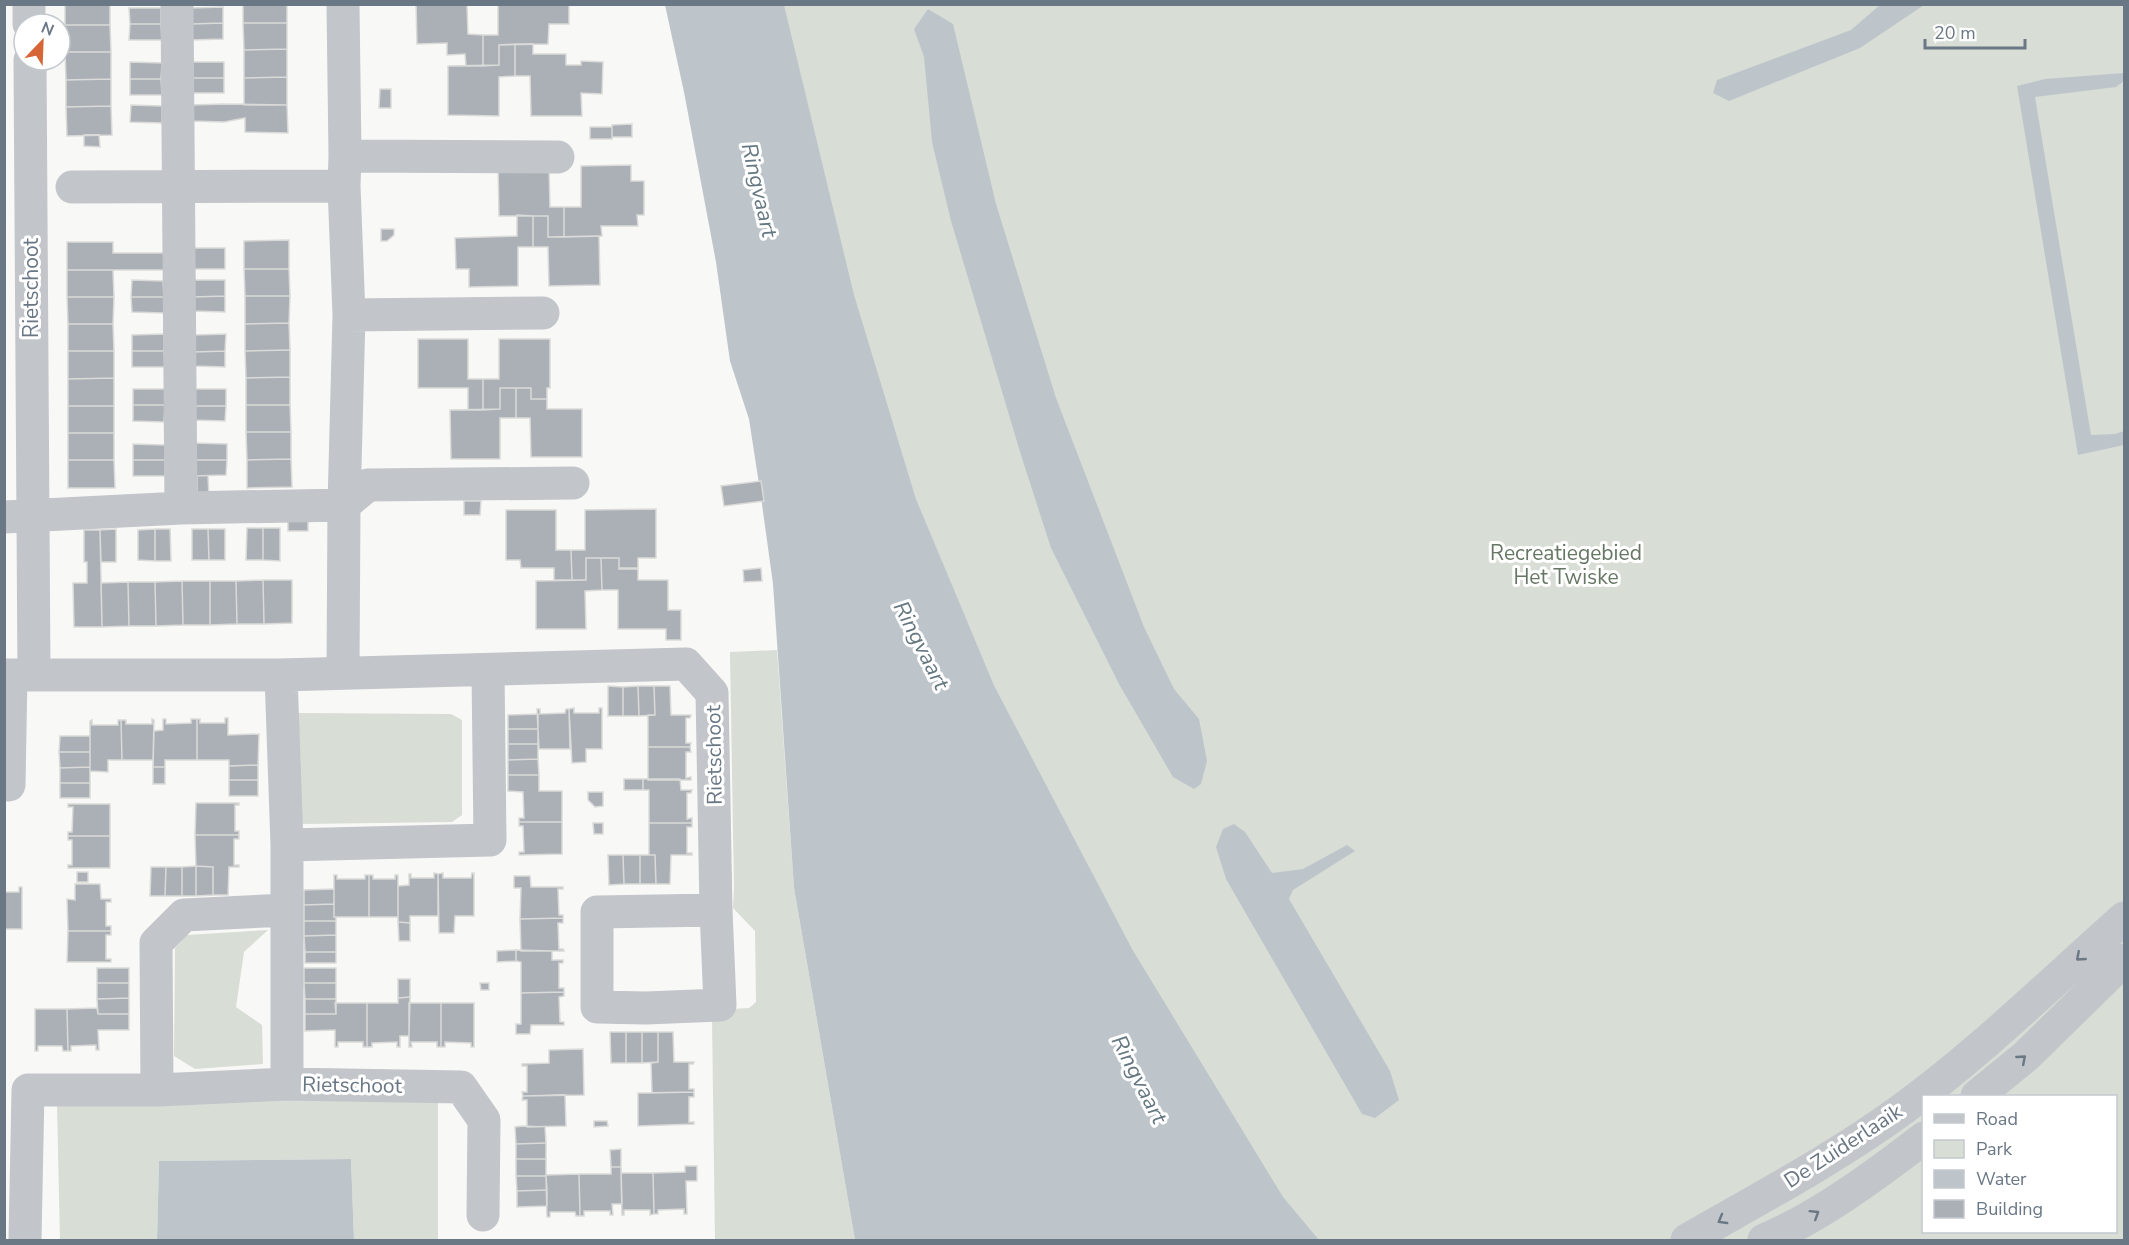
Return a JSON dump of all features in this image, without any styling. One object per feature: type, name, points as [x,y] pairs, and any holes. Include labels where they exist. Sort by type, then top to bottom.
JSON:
[{"type":"street","points":[[177,4],[181,508]]},
{"type":"street","points":[[343,4],[349,315],[344,505],[343,672]]},
{"type":"street","name":"Rietschoot","points":[[9,785],[17,675],[30,72]]},
{"type":"street","points":[[72,187],[180,186],[345,171],[558,156]]},
{"type":"street","points":[[349,315],[543,313]]},
{"type":"street","points":[[19,517],[181,508],[344,505],[368,486],[573,483]]},
{"type":"street","name":"Rietschoot","points":[[17,675],[281,675],[686,664],[712,693],[720,1005],[597,1007],[597,912],[716,910]]},
{"type":"street","points":[[287,845],[490,840],[489,671]]},
{"type":"street","name":"Rietschoot","points":[[281,675],[287,845],[287,1084]]},
{"type":"street","points":[[157,1090],[156,943],[184,915],[287,910]]},
{"type":"street","name":"De Zuiderlaaik","points":[[1687,1240],[1838,1153],[1904,1108],[1964,1061],[2124,918]]},
{"type":"street","points":[[1978,1095],[2026,1056],[2124,960]]},
{"type":"street","name":"Rietschoot","points":[[25,1240],[28,1090],[157,1090],[287,1084],[461,1087],[484,1120],[483,1215]]},
{"type":"street","name":"De Zuiderlaaik","points":[[1764,1240],[1783,1233],[1816,1214],[1922,1139]]},
{"type":"green space","name":"Recreatiegebied Het Twiske","points":[[754,5],[2124,5],[2124,1240],[1294,1240],[1193,1101],[1088,865],[994,685],[916,500],[893,424],[815,245]]},
{"type":"green space","points":[[777,650],[794,888],[855,1240],[715,1240],[712,1018],[715,1010],[749,1008],[756,1002],[755,931],[733,908],[730,652]]},
{"type":"green space","points":[[295,713],[451,714],[462,720],[462,815],[452,822],[300,824]]},
{"type":"green space","points":[[268,930],[244,952],[236,1007],[262,1025],[263,1064],[195,1069],[174,1056],[175,948],[187,935]]},
{"type":"green space","points":[[438,1095],[438,1240],[354,1240],[351,1159],[159,1161],[157,1240],[60,1240],[57,1105]]},
{"type":"water","name":"Ringvaart","points":[[665,5],[784,5],[854,295],[916,499],[994,685],[1132,949],[1283,1197],[1319,1240],[855,1240],[794,888],[773,584],[749,419],[730,361],[716,262]]},
{"type":"water","points":[[1880,5],[1924,5],[1860,48],[1729,101],[1713,93],[1717,80],[1851,30]]},
{"type":"water","points":[[928,9],[953,24],[996,204],[1056,398],[1144,627],[1174,689],[1199,719],[1207,761],[1201,784],[1194,789],[1173,777],[1119,684],[1051,548],[951,221],[932,142],[924,57],[914,29]]},
{"type":"water","points":[[2124,73],[2124,81],[2116,87],[2035,97],[2091,435],[2115,434],[2124,431],[2124,445],[2078,455],[2017,86],[2045,79]]},
{"type":"water","points":[[1234,824],[1245,832],[1272,873],[1303,869],[1347,845],[1355,851],[1293,890],[1289,899],[1390,1071],[1399,1100],[1375,1118],[1362,1114],[1226,879],[1216,847],[1223,829]]},
{"type":"water","points":[[351,1159],[354,1240],[157,1240],[159,1161]]},
{"type":"building","points":[[65,4],[110,4],[110,25],[72,25],[72,12],[65,12]]},
{"type":"building","points":[[243,4],[287,4],[287,23],[243,23]]},
{"type":"building","points":[[416,4],[467,4],[468,34],[483,35],[483,66],[466,66],[465,54],[447,55],[447,43],[417,44]]},
{"type":"building","points":[[498,4],[569,4],[569,24],[549,24],[548,44],[499,45],[499,65],[483,66],[483,35],[498,35]]},
{"type":"building","points":[[223,7],[223,23],[191,24],[191,8]]},
{"type":"building","points":[[129,8],[161,8],[161,24],[130,24]]},
{"type":"building","points":[[223,23],[223,39],[192,40],[191,24]]},
{"type":"building","points":[[243,23],[287,23],[287,49],[244,50]]},
{"type":"building","points":[[130,24],[161,24],[162,40],[129,40]]},
{"type":"building","points":[[72,25],[110,25],[111,52],[72,52]]},
{"type":"building","points":[[515,44],[515,76],[499,77],[499,116],[448,115],[448,66],[499,65],[499,45]]},
{"type":"building","points":[[515,44],[533,44],[533,54],[566,54],[566,65],[581,65],[581,61],[603,62],[602,94],[581,93],[582,116],[531,116],[530,76],[515,76]]},
{"type":"building","points":[[287,49],[287,77],[244,78],[244,50]]},
{"type":"building","points":[[72,52],[111,52],[111,79],[66,80],[66,72],[72,72]]},
{"type":"building","points":[[130,62],[162,63],[161,79],[130,79]]},
{"type":"building","points":[[191,62],[224,62],[224,78],[192,78]]},
{"type":"building","points":[[287,77],[287,105],[244,105],[244,78]]},
{"type":"building","points":[[192,78],[224,78],[224,93],[192,93]]},
{"type":"building","points":[[111,79],[111,106],[66,107],[66,80]]},
{"type":"building","points":[[130,79],[161,79],[162,95],[130,95]]},
{"type":"building","points":[[380,89],[391,89],[391,108],[379,108]]},
{"type":"building","points":[[131,105],[162,106],[162,123],[130,122]]},
{"type":"building","points":[[191,105],[287,105],[288,133],[245,132],[245,118],[224,122],[192,121]]},
{"type":"building","points":[[111,106],[112,135],[67,136],[66,107]]},
{"type":"building","points":[[632,124],[632,137],[612,137],[612,125]]},
{"type":"building","points":[[590,127],[612,127],[612,139],[590,139]]},
{"type":"building","points":[[84,135],[99,135],[100,147],[84,146]]},
{"type":"building","points":[[631,165],[631,181],[644,181],[644,215],[637,215],[638,226],[601,226],[602,236],[564,237],[564,207],[581,207],[581,166]]},
{"type":"building","points":[[498,166],[549,166],[550,207],[564,207],[564,237],[548,237],[548,216],[499,216]]},
{"type":"building","points":[[517,215],[533,216],[533,247],[518,247],[518,286],[469,287],[469,269],[456,269],[455,238],[517,236]]},
{"type":"building","points":[[533,216],[548,216],[548,237],[599,236],[600,285],[549,286],[548,247],[533,247]]},
{"type":"building","points":[[381,229],[394,229],[394,235],[387,241],[381,241]]},
{"type":"building","points":[[289,240],[289,269],[244,269],[244,241]]},
{"type":"building","points":[[67,242],[113,242],[113,253],[164,253],[164,270],[67,270]]},
{"type":"building","points":[[194,248],[225,248],[225,269],[193,269]]},
{"type":"building","points":[[244,269],[289,269],[290,296],[245,296]]},
{"type":"building","points":[[67,270],[113,270],[114,297],[67,297]]},
{"type":"building","points":[[132,280],[163,281],[164,297],[131,297]]},
{"type":"building","points":[[194,280],[225,280],[225,296],[193,297]]},
{"type":"building","points":[[225,296],[225,312],[193,311],[193,297]]},
{"type":"building","points":[[245,296],[290,296],[289,323],[245,324]]},
{"type":"building","points":[[67,297],[114,297],[113,324],[68,324]]},
{"type":"building","points":[[131,297],[164,297],[164,313],[132,312]]},
{"type":"building","points":[[289,323],[290,350],[245,351],[245,324]]},
{"type":"building","points":[[68,324],[113,324],[114,351],[68,351]]},
{"type":"building","points":[[164,334],[164,351],[132,351],[132,335]]},
{"type":"building","points":[[226,334],[225,351],[194,352],[194,335]]},
{"type":"building","points":[[418,339],[468,339],[468,379],[483,379],[483,410],[468,410],[468,388],[418,388]]},
{"type":"building","points":[[499,339],[550,339],[550,388],[547,388],[547,399],[531,399],[531,388],[500,388],[500,409],[483,410],[483,379],[499,379]]},
{"type":"building","points":[[290,350],[290,377],[246,378],[245,351]]},
{"type":"building","points":[[68,351],[114,351],[114,378],[68,379]]},
{"type":"building","points":[[132,351],[164,351],[165,367],[132,367]]},
{"type":"building","points":[[225,351],[225,367],[194,366],[194,352]]},
{"type":"building","points":[[290,377],[290,405],[246,405],[246,378]]},
{"type":"building","points":[[114,378],[114,406],[68,406],[68,379]]},
{"type":"building","points":[[500,388],[516,388],[516,418],[500,418],[500,459],[451,459],[450,410],[500,409]]},
{"type":"building","points":[[516,388],[531,388],[531,399],[547,399],[547,409],[582,409],[582,457],[531,457],[530,418],[516,418]]},
{"type":"building","points":[[133,389],[165,389],[165,405],[133,405]]},
{"type":"building","points":[[194,389],[226,389],[226,406],[194,406]]},
{"type":"building","points":[[133,405],[165,405],[164,422],[133,421]]},
{"type":"building","points":[[246,405],[290,405],[291,432],[246,432]]},
{"type":"building","points":[[68,406],[114,406],[114,433],[68,433]]},
{"type":"building","points":[[194,406],[226,406],[225,421],[194,420]]},
{"type":"building","points":[[246,432],[291,432],[291,459],[247,460]]},
{"type":"building","points":[[68,433],[114,433],[114,460],[68,460]]},
{"type":"building","points":[[195,443],[227,444],[227,460],[195,460]]},
{"type":"building","points":[[133,444],[165,445],[165,460],[133,460]]},
{"type":"building","points":[[291,459],[292,487],[247,488],[247,460]]},
{"type":"building","points":[[68,460],[114,460],[115,488],[68,488]]},
{"type":"building","points":[[133,460],[165,460],[165,476],[133,476]]},
{"type":"building","points":[[195,460],[227,460],[226,475],[194,476]]},
{"type":"building","points":[[197,476],[208,476],[209,498],[197,498]]},
{"type":"building","points":[[761,481],[764,501],[724,506],[721,486]]},
{"type":"building","points":[[464,501],[481,501],[480,515],[464,515]]},
{"type":"building","points":[[656,509],[656,558],[638,558],[638,568],[619,568],[619,558],[586,558],[586,580],[572,580],[571,550],[585,550],[585,510]]},
{"type":"building","points":[[506,510],[556,510],[556,550],[571,550],[572,580],[554,580],[554,568],[521,568],[520,560],[506,560]]},
{"type":"building","points":[[288,513],[308,513],[308,531],[288,531]]},
{"type":"building","points":[[247,528],[263,528],[263,560],[246,560]]},
{"type":"building","points":[[263,528],[280,528],[280,561],[263,560]]},
{"type":"building","points":[[116,529],[116,562],[101,562],[100,530]]},
{"type":"building","points":[[155,529],[155,561],[138,560],[138,530]]},
{"type":"building","points":[[155,529],[170,529],[171,561],[155,561]]},
{"type":"building","points":[[192,529],[208,529],[209,560],[192,560]]},
{"type":"building","points":[[208,529],[225,529],[225,560],[209,560]]},
{"type":"building","points":[[84,530],[100,530],[102,627],[74,627],[73,583],[87,583],[87,562],[84,562]]},
{"type":"building","points":[[586,558],[601,558],[602,590],[585,591],[586,629],[536,629],[536,581],[586,580]]},
{"type":"building","points":[[601,558],[619,558],[619,569],[638,569],[638,580],[668,580],[668,610],[681,610],[681,640],[666,640],[666,629],[618,629],[618,590],[602,590]]},
{"type":"building","points":[[761,568],[762,581],[744,582],[743,570]]},
{"type":"building","points":[[263,580],[292,580],[292,623],[264,624]]},
{"type":"building","points":[[263,580],[264,624],[237,624],[236,581]]},
{"type":"building","points":[[182,581],[183,625],[156,626],[155,582]]},
{"type":"building","points":[[182,581],[210,581],[210,625],[183,625]]},
{"type":"building","points":[[210,581],[236,581],[237,624],[210,625]]},
{"type":"building","points":[[128,582],[129,626],[102,627],[101,583]]},
{"type":"building","points":[[128,582],[155,582],[156,626],[129,626]]},
{"type":"building","points":[[608,686],[623,687],[623,716],[608,716]]},
{"type":"building","points":[[638,686],[639,716],[623,716],[623,687]]},
{"type":"building","points":[[638,686],[654,686],[655,715],[639,716]]},
{"type":"building","points":[[654,686],[670,686],[671,715],[691,715],[690,718],[686,718],[686,743],[691,743],[690,747],[648,747],[648,715],[655,715]]},
{"type":"building","points":[[574,708],[574,713],[599,713],[599,708],[602,708],[602,749],[586,749],[586,762],[572,763],[569,709]]},
{"type":"building","points":[[537,709],[540,709],[540,714],[565,713],[566,709],[569,709],[570,749],[539,749]]},
{"type":"building","points":[[538,714],[538,729],[508,729],[508,715]]},
{"type":"building","points":[[225,718],[228,718],[228,735],[259,734],[258,765],[229,766],[229,760],[197,760],[197,719],[200,719],[200,723],[225,723]]},
{"type":"building","points":[[152,719],[154,720],[153,760],[122,760],[121,720],[126,720],[126,724],[152,724]]},
{"type":"building","points":[[163,719],[166,719],[166,724],[191,723],[191,719],[197,719],[197,760],[165,760],[165,767],[153,767],[154,731],[163,730]]},
{"type":"building","points":[[92,720],[92,725],[118,725],[118,720],[121,720],[122,760],[108,760],[108,772],[90,771],[90,721]]},
{"type":"building","points":[[508,729],[538,729],[538,744],[508,744]]},
{"type":"building","points":[[60,736],[90,736],[90,752],[59,752]]},
{"type":"building","points":[[508,744],[538,744],[538,759],[508,760]]},
{"type":"building","points":[[648,747],[690,747],[691,752],[686,752],[686,778],[691,777],[691,780],[648,780]]},
{"type":"building","points":[[59,752],[90,752],[90,767],[60,768]]},
{"type":"building","points":[[538,759],[539,775],[508,775],[508,760]]},
{"type":"building","points":[[258,765],[258,780],[229,780],[229,766]]},
{"type":"building","points":[[90,767],[90,783],[60,783],[60,768]]},
{"type":"building","points":[[153,767],[165,767],[165,784],[153,784]]},
{"type":"building","points":[[508,775],[539,775],[539,791],[562,791],[562,822],[519,822],[519,818],[524,818],[523,792],[508,791]]},
{"type":"building","points":[[624,779],[643,779],[643,790],[624,790]]},
{"type":"building","points":[[643,779],[680,779],[681,790],[692,790],[691,793],[687,793],[687,819],[692,818],[692,823],[649,823],[649,790],[643,790]]},
{"type":"building","points":[[229,780],[258,780],[258,796],[229,796]]},
{"type":"building","points":[[60,783],[90,783],[90,798],[60,798]]},
{"type":"building","points":[[588,792],[603,792],[603,806],[595,807],[588,800]]},
{"type":"building","points":[[196,803],[239,803],[235,805],[235,831],[239,831],[239,835],[195,835]]},
{"type":"building","points":[[68,804],[110,804],[110,836],[68,836],[68,832],[72,832],[73,807],[68,807]]},
{"type":"building","points":[[519,822],[562,822],[562,854],[519,855],[519,852],[524,852],[523,826],[519,826]]},
{"type":"building","points":[[593,823],[603,823],[603,834],[594,834]]},
{"type":"building","points":[[649,823],[692,823],[692,827],[687,827],[687,853],[692,853],[692,855],[671,855],[670,884],[656,884],[655,855],[649,855]]},
{"type":"building","points":[[195,835],[239,835],[239,839],[234,839],[234,865],[239,865],[239,867],[229,867],[228,895],[213,895],[213,867],[196,866]]},
{"type":"building","points":[[68,836],[110,836],[110,868],[68,868],[68,865],[72,865],[72,840],[68,840]]},
{"type":"building","points":[[608,855],[623,855],[624,884],[609,885]]},
{"type":"building","points":[[623,855],[640,855],[640,884],[624,884]]},
{"type":"building","points":[[640,855],[655,855],[656,884],[640,884]]},
{"type":"building","points":[[196,866],[213,867],[213,895],[196,896]]},
{"type":"building","points":[[196,866],[196,896],[182,896],[182,867]]},
{"type":"building","points":[[151,867],[166,867],[165,896],[150,896]]},
{"type":"building","points":[[166,867],[182,867],[182,896],[165,896]]},
{"type":"building","points":[[77,872],[88,872],[88,882],[77,882]]},
{"type":"building","points":[[434,873],[438,874],[438,916],[410,916],[410,923],[398,922],[398,886],[409,885],[409,874],[411,878],[434,878]]},
{"type":"building","points":[[443,873],[443,878],[471,878],[474,873],[474,916],[455,916],[454,933],[439,933],[438,874]]},
{"type":"building","points":[[334,875],[337,875],[337,879],[365,879],[365,875],[369,875],[369,917],[334,917]]},
{"type":"building","points":[[369,875],[373,875],[373,879],[395,879],[395,875],[398,875],[398,917],[369,917]]},
{"type":"building","points":[[514,876],[530,876],[531,887],[563,887],[563,889],[558,889],[559,915],[563,915],[563,918],[520,919],[521,888],[514,888]]},
{"type":"building","points":[[75,884],[100,884],[101,899],[111,899],[111,902],[106,902],[106,926],[111,926],[111,931],[68,931],[67,899],[75,900]]},
{"type":"building","points":[[19,887],[22,887],[22,929],[4,929],[4,892],[19,892]]},
{"type":"building","points":[[334,889],[334,904],[304,905],[304,890]]},
{"type":"building","points":[[334,904],[336,921],[304,921],[304,905]]},
{"type":"building","points":[[563,918],[563,923],[558,923],[559,949],[564,951],[521,951],[520,919]]},
{"type":"building","points":[[304,921],[336,921],[336,935],[304,936]]},
{"type":"building","points":[[398,922],[410,923],[410,941],[399,941]]},
{"type":"building","points":[[68,931],[111,931],[111,935],[106,935],[106,959],[111,959],[111,962],[67,962]]},
{"type":"building","points":[[336,935],[336,952],[305,952],[304,936]]},
{"type":"building","points":[[516,950],[552,951],[552,960],[563,960],[563,963],[559,963],[559,988],[564,988],[564,992],[521,993],[521,962],[516,961]]},
{"type":"building","points":[[516,950],[516,961],[497,962],[497,951]]},
{"type":"building","points":[[305,952],[336,952],[336,963],[305,963]]},
{"type":"building","points":[[97,968],[129,968],[129,983],[97,983]]},
{"type":"building","points":[[304,968],[336,968],[336,983],[304,983]]},
{"type":"building","points":[[398,979],[410,979],[410,997],[398,998]]},
{"type":"building","points":[[97,983],[129,983],[129,998],[97,999]]},
{"type":"building","points":[[304,983],[336,983],[336,999],[305,999]]},
{"type":"building","points":[[480,983],[489,983],[489,990],[481,990]]},
{"type":"building","points":[[564,992],[564,996],[559,997],[560,1022],[564,1022],[564,1025],[531,1025],[530,1034],[516,1034],[516,1024],[521,1024],[521,993]]},
{"type":"building","points":[[410,997],[409,1036],[400,1036],[400,1047],[397,1047],[397,1042],[372,1043],[372,1047],[367,1047],[367,1003],[398,1003],[398,998]]},
{"type":"building","points":[[129,998],[129,1014],[98,1014],[97,999]]},
{"type":"building","points":[[305,999],[336,999],[336,1014],[305,1014]]},
{"type":"building","points":[[335,1003],[367,1003],[367,1047],[363,1047],[363,1042],[338,1042],[338,1047],[335,1047],[335,1030],[305,1031],[305,1014],[336,1014]]},
{"type":"building","points":[[409,1003],[441,1003],[441,1047],[437,1047],[437,1042],[411,1042],[412,1047],[409,1047]]},
{"type":"building","points":[[441,1003],[474,1003],[474,1047],[471,1047],[471,1043],[445,1042],[445,1047],[441,1047]]},
{"type":"building","points":[[97,1008],[98,1014],[129,1014],[129,1030],[98,1030],[99,1050],[96,1050],[96,1045],[71,1046],[71,1051],[68,1051],[67,1009]]},
{"type":"building","points":[[35,1009],[67,1009],[68,1051],[63,1051],[62,1046],[38,1046],[38,1051],[35,1051]]},
{"type":"building","points":[[610,1032],[626,1032],[626,1063],[611,1063]]},
{"type":"building","points":[[626,1032],[642,1032],[642,1063],[626,1063]]},
{"type":"building","points":[[642,1032],[658,1032],[658,1062],[642,1063]]},
{"type":"building","points":[[658,1032],[673,1032],[674,1062],[694,1062],[689,1064],[689,1089],[694,1089],[694,1092],[652,1093],[651,1063],[658,1062]]},
{"type":"building","points":[[583,1049],[584,1095],[523,1096],[522,1092],[527,1092],[527,1066],[522,1066],[522,1064],[549,1063],[549,1050]]},
{"type":"building","points":[[694,1092],[694,1097],[689,1097],[689,1122],[694,1122],[694,1124],[638,1126],[638,1093]]},
{"type":"building","points":[[565,1095],[566,1126],[527,1127],[527,1100],[522,1100],[523,1096]]},
{"type":"building","points":[[594,1121],[607,1121],[608,1126],[594,1127]]},
{"type":"building","points":[[515,1127],[545,1127],[546,1143],[516,1144]]},
{"type":"building","points":[[546,1143],[546,1159],[516,1159],[516,1144]]},
{"type":"building","points":[[621,1149],[621,1167],[611,1167],[610,1150]]},
{"type":"building","points":[[516,1159],[546,1159],[546,1176],[516,1176]]},
{"type":"building","points":[[685,1166],[697,1166],[697,1181],[686,1181],[687,1214],[684,1214],[684,1209],[658,1210],[658,1214],[654,1214],[653,1173],[685,1172]]},
{"type":"building","points":[[611,1167],[621,1167],[622,1204],[612,1204],[613,1215],[610,1215],[610,1211],[584,1211],[584,1216],[580,1216],[579,1174],[611,1174]]},
{"type":"building","points":[[621,1173],[653,1173],[654,1214],[650,1215],[650,1210],[624,1210],[624,1215],[622,1215]]},
{"type":"building","points":[[579,1174],[580,1216],[576,1216],[575,1212],[550,1212],[550,1217],[547,1217],[546,1175]]},
{"type":"building","points":[[516,1176],[546,1176],[547,1190],[517,1191]]},
{"type":"building","points":[[547,1190],[547,1206],[517,1207],[517,1191]]}]
